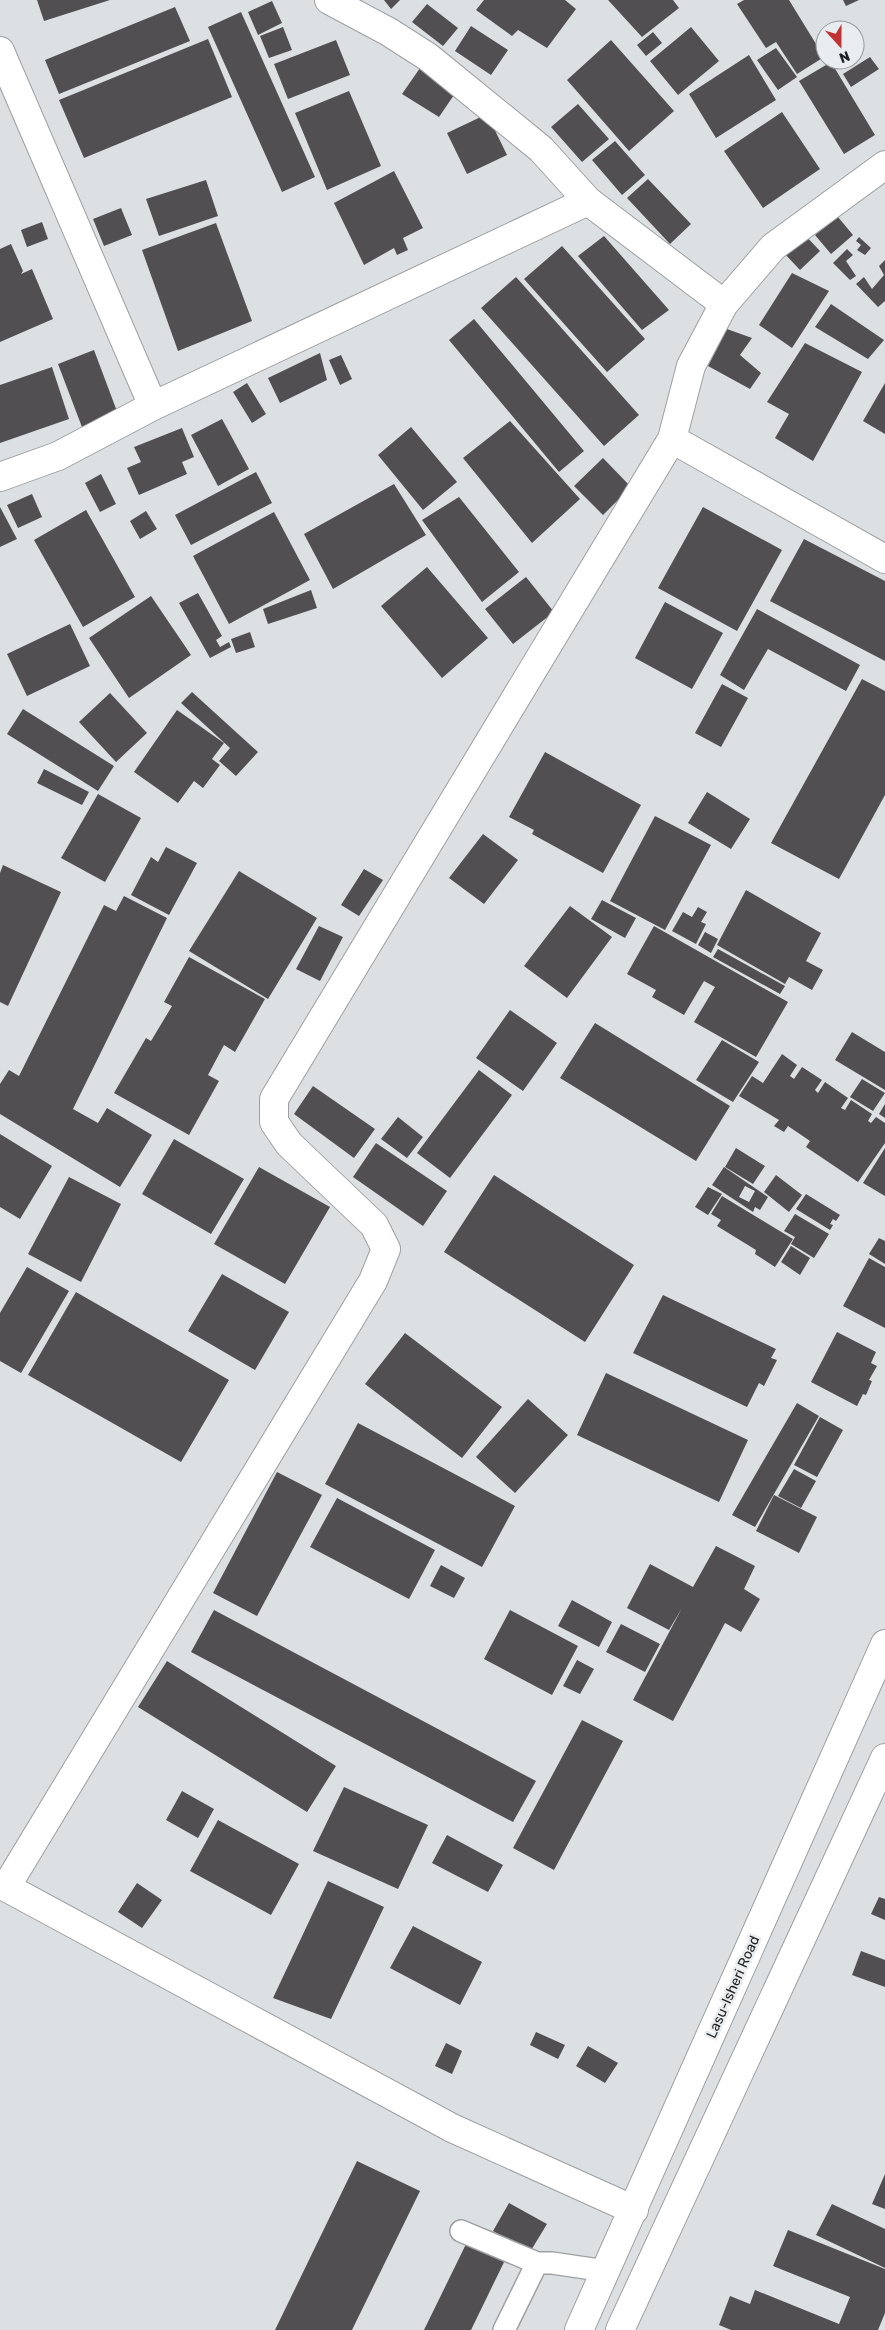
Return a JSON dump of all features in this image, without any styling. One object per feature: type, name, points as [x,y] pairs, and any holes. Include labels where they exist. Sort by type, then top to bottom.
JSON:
[{"type":"street","points":[[329,0],[389,32],[428,57],[541,149],[588,201],[724,304]]},
{"type":"street","points":[[0,51],[153,406]]},
{"type":"street","points":[[634,2210],[452,2128],[3,1885],[373,1281],[386,1249],[374,1225],[289,1144],[274,1122],[274,1099],[672,439],[691,366],[724,304],[773,247],[885,165]]},
{"type":"street","points":[[0,477],[58,456],[153,406],[588,201]]},
{"type":"street","points":[[672,439],[885,559]]},
{"type":"street","name":"Lasu-Isheri Road","points":[[580,2330],[885,1644]]},
{"type":"street","points":[[620,2330],[885,1758]]},
{"type":"lane","points":[[460,2230],[537,2263],[552,2263],[606,2271]]},
{"type":"lane","points":[[504,2330],[537,2263]]},
{"type":"building","points":[[37,0],[110,0],[44,21]]},
{"type":"building","points":[[384,0],[400,0],[391,9]]},
{"type":"building","points":[[484,0],[565,0],[576,9],[547,48],[518,30],[512,36],[476,10]]},
{"type":"building","points":[[608,0],[673,0],[679,8],[642,37]]},
{"type":"building","points":[[744,0],[789,0],[815,42],[815,63],[797,74],[776,42],[766,48],[737,4]]},
{"type":"building","points":[[843,0],[859,0],[846,6]]},
{"type":"building","points":[[272,1],[282,23],[258,35],[248,12]]},
{"type":"building","points":[[427,4],[458,28],[443,46],[412,22]]},
{"type":"building","points":[[175,7],[190,41],[59,94],[45,60]]},
{"type":"building","points":[[241,12],[315,177],[282,192],[208,27]]},
{"type":"building","points":[[471,26],[508,50],[491,75],[455,51]]},
{"type":"building","points":[[283,27],[292,50],[269,58],[260,36]]},
{"type":"building","points":[[691,27],[719,61],[678,95],[650,61]]},
{"type":"building","points":[[653,32],[662,43],[646,56],[637,45]]},
{"type":"building","points":[[208,39],[232,97],[84,158],[59,100]]},
{"type":"building","points":[[336,40],[350,75],[288,99],[274,64]]},
{"type":"building","points":[[611,40],[674,111],[629,151],[567,80]]},
{"type":"building","points":[[776,48],[797,77],[778,90],[757,60]]},
{"type":"building","points":[[749,55],[776,100],[716,138],[689,94]]},
{"type":"building","points":[[870,57],[879,69],[851,87],[843,74],[849,70],[865,70],[865,60]]},
{"type":"building","points":[[420,68],[456,92],[439,117],[402,94]]},
{"type":"building","points":[[818,70],[836,70],[875,135],[844,154],[799,81]]},
{"type":"building","points":[[349,91],[381,166],[327,190],[295,113]]},
{"type":"building","points":[[578,104],[609,139],[582,162],[551,127]]},
{"type":"building","points":[[782,112],[820,169],[763,208],[724,151]]},
{"type":"building","points":[[487,114],[507,155],[467,174],[447,133]]},
{"type":"building","points":[[615,141],[645,175],[622,195],[592,160]]},
{"type":"building","points":[[394,171],[423,228],[403,238],[408,250],[397,255],[394,248],[364,265],[334,203]]},
{"type":"building","points":[[648,179],[691,224],[670,244],[627,198]]},
{"type":"building","points":[[206,180],[218,216],[159,236],[146,199]]},
{"type":"building","points":[[121,208],[132,235],[104,246],[93,219]]},
{"type":"building","points":[[838,217],[853,235],[831,254],[815,235]]},
{"type":"building","points":[[42,222],[48,239],[27,247],[21,230]]},
{"type":"building","points":[[216,223],[252,321],[178,351],[142,250]]},
{"type":"building","points":[[803,233],[820,251],[800,270],[783,252]]},
{"type":"building","points":[[604,236],[669,310],[642,330],[578,256]]},
{"type":"building","points":[[859,237],[871,248],[865,255],[857,250],[861,245],[856,241]]},
{"type":"building","points":[[11,244],[23,271],[21,274],[32,269],[53,319],[0,342],[0,249]]},
{"type":"building","points":[[562,246],[645,339],[607,372],[524,279]]},
{"type":"building","points":[[847,249],[853,255],[846,261],[856,276],[850,280],[833,263]]},
{"type":"building","points":[[885,260],[885,301],[878,307],[856,284],[864,277],[872,289],[884,275],[879,266]]},
{"type":"building","points":[[792,273],[829,291],[792,348],[759,325]]},
{"type":"building","points":[[516,277],[639,415],[604,446],[481,308]]},
{"type":"building","points":[[831,304],[884,340],[868,359],[815,327]]},
{"type":"building","points":[[474,319],[584,451],[559,472],[449,340]]},
{"type":"building","points":[[727,329],[752,338],[740,355],[761,373],[750,389],[708,366]]},
{"type":"building","points":[[805,343],[862,372],[813,461],[775,438],[789,414],[767,402]]},
{"type":"building","points":[[94,350],[121,422],[85,435],[58,364]]},
{"type":"building","points":[[320,353],[327,380],[280,403],[268,378]]},
{"type":"building","points":[[341,355],[352,379],[340,385],[329,360]]},
{"type":"building","points":[[52,367],[69,419],[0,443],[0,385]]},
{"type":"building","points":[[247,383],[266,414],[252,423],[233,392]]},
{"type":"building","points":[[885,383],[885,434],[863,421]]},
{"type":"building","points":[[222,419],[249,469],[218,486],[191,435]]},
{"type":"building","points":[[510,421],[580,499],[532,543],[463,458]]},
{"type":"building","points":[[411,427],[457,482],[423,510],[378,455]]},
{"type":"building","points":[[182,428],[194,457],[182,462],[187,474],[139,495],[127,468],[141,462],[134,447]]},
{"type":"building","points":[[603,458],[631,487],[603,515],[574,486]]},
{"type":"building","points":[[256,472],[272,503],[191,545],[175,515]]},
{"type":"building","points":[[101,474],[116,504],[100,512],[85,483]]},
{"type":"building","points":[[394,484],[426,535],[333,589],[304,534]]},
{"type":"building","points":[[32,494],[42,517],[18,528],[7,505]]},
{"type":"building","points":[[459,497],[519,572],[482,602],[422,520]]},
{"type":"building","points":[[0,507],[17,539],[0,547]]},
{"type":"building","points":[[703,507],[782,550],[737,631],[658,588]]},
{"type":"building","points":[[86,510],[135,597],[83,627],[34,540]]},
{"type":"building","points":[[146,511],[157,529],[140,539],[130,521]]},
{"type":"building","points":[[274,512],[310,580],[229,624],[193,556]]},
{"type":"building","points":[[804,539],[885,581],[885,661],[770,601]]},
{"type":"building","points":[[427,567],[488,638],[442,678],[381,606]]},
{"type":"building","points":[[526,577],[554,612],[513,644],[485,609]]},
{"type":"building","points":[[311,590],[317,608],[268,624],[263,609]]},
{"type":"building","points":[[198,593],[222,636],[216,640],[220,647],[229,642],[231,647],[210,658],[179,603]]},
{"type":"building","points":[[151,596],[191,655],[129,698],[89,638]]},
{"type":"building","points":[[665,602],[723,633],[692,689],[635,658]]},
{"type":"building","points":[[757,609],[860,665],[846,691],[768,649],[744,690],[720,675]]},
{"type":"building","points":[[70,624],[90,666],[27,696],[7,654]]},
{"type":"building","points":[[250,632],[255,647],[236,653],[231,639]]},
{"type":"building","points":[[862,679],[885,691],[885,795],[839,879],[771,843]]},
{"type":"building","points":[[722,684],[748,698],[721,747],[695,733]]},
{"type":"building","points":[[192,692],[258,752],[236,776],[219,761],[230,748],[181,703]]},
{"type":"building","points":[[110,693],[147,733],[116,762],[79,722]]},
{"type":"building","points":[[23,709],[114,766],[98,791],[7,734]]},
{"type":"building","points":[[177,710],[224,743],[212,759],[220,765],[203,788],[194,781],[178,803],[134,772]]},
{"type":"building","points":[[545,752],[641,805],[603,873],[532,834],[534,830],[509,817]]},
{"type":"building","points":[[44,769],[89,792],[82,805],[37,783]]},
{"type":"building","points":[[707,792],[750,819],[731,849],[688,823]]},
{"type":"building","points":[[98,794],[141,818],[105,882],[61,858]]},
{"type":"building","points":[[655,816],[711,845],[665,930],[610,901]]},
{"type":"building","points":[[483,834],[518,860],[484,904],[449,878]]},
{"type":"building","points":[[166,847],[197,863],[169,915],[131,895],[151,857],[158,862]]},
{"type":"building","points":[[3,865],[61,892],[8,1006],[0,1002],[0,873]]},
{"type":"building","points":[[364,869],[383,880],[359,916],[341,905]]},
{"type":"building","points":[[239,871],[317,918],[268,999],[189,951]]},
{"type":"building","points":[[746,890],[821,933],[806,961],[823,970],[812,990],[789,977],[785,984],[717,945]]},
{"type":"building","points":[[124,896],[167,918],[73,1109],[98,1123],[107,1108],[152,1135],[120,1187],[0,1114],[0,1084],[9,1070],[19,1076],[104,905],[116,911]]},
{"type":"building","points":[[602,900],[636,918],[625,938],[591,919]]},
{"type":"building","points":[[570,906],[612,937],[567,998],[524,966]]},
{"type":"building","points":[[698,907],[707,912],[701,922],[706,924],[696,944],[672,931],[683,912],[692,917]]},
{"type":"building","points":[[319,926],[343,937],[320,981],[296,969]]},
{"type":"building","points":[[654,926],[788,1002],[756,1057],[694,1022],[715,987],[704,981],[684,1015],[652,997],[656,990],[627,974]]},
{"type":"building","points":[[705,932],[718,939],[711,953],[698,945]]},
{"type":"building","points":[[718,949],[785,986],[780,994],[713,957]]},
{"type":"building","points":[[189,957],[265,999],[235,1052],[224,1045],[208,1075],[219,1081],[189,1135],[114,1093],[146,1038],[151,1041],[172,1006],[164,1002]]},
{"type":"building","points":[[510,1010],[557,1043],[523,1091],[476,1058]]},
{"type":"building","points":[[595,1023],[730,1106],[696,1161],[560,1078]]},
{"type":"building","points":[[852,1032],[885,1052],[885,1090],[835,1060]]},
{"type":"building","points":[[722,1040],[759,1062],[733,1102],[696,1080]]},
{"type":"building","points":[[782,1054],[797,1065],[790,1076],[794,1079],[802,1067],[822,1080],[815,1090],[818,1093],[825,1082],[848,1098],[841,1108],[845,1110],[851,1100],[872,1114],[868,1121],[871,1123],[876,1117],[885,1123],[885,1143],[858,1182],[806,1147],[810,1141],[788,1126],[784,1132],[774,1126],[779,1120],[739,1096],[752,1076],[763,1083]]},
{"type":"building","points":[[479,1070],[512,1095],[450,1178],[417,1153]]},
{"type":"building","points":[[862,1079],[885,1093],[873,1111],[850,1097]]},
{"type":"building","points":[[313,1086],[375,1129],[354,1158],[294,1114]]},
{"type":"building","points":[[885,1104],[885,1118],[879,1114]]},
{"type":"building","points":[[398,1117],[423,1137],[407,1158],[381,1139]]},
{"type":"building","points":[[0,1134],[52,1166],[20,1219],[0,1207]]},
{"type":"building","points":[[174,1139],[244,1179],[211,1234],[142,1194]]},
{"type":"building","points":[[376,1143],[447,1191],[423,1226],[353,1177]]},
{"type":"building","points":[[736,1148],[765,1166],[753,1184],[725,1167]]},
{"type":"building","points":[[885,1148],[885,1196],[863,1183]]},
{"type":"building","points":[[259,1167],[330,1207],[285,1284],[214,1244]]},
{"type":"building","points":[[724,1167],[768,1197],[760,1210],[755,1207],[753,1212],[712,1185]],"holes":[[[745,1186],[755,1191],[749,1202],[739,1197]]]},
{"type":"building","points":[[494,1175],[634,1265],[585,1342],[444,1252]]},
{"type":"building","points":[[776,1175],[802,1195],[789,1212],[764,1192]]},
{"type":"building","points":[[69,1177],[121,1204],[81,1282],[28,1254]]},
{"type":"building","points":[[708,1187],[722,1194],[708,1215],[695,1207]]},
{"type":"building","points":[[806,1194],[840,1215],[836,1221],[833,1219],[830,1224],[833,1225],[830,1230],[796,1209]]},
{"type":"building","points":[[722,1196],[793,1239],[775,1267],[755,1254],[756,1250],[717,1226],[721,1220],[711,1214]]},
{"type":"building","points":[[795,1214],[829,1234],[814,1258],[791,1244],[795,1237],[784,1231]]},
{"type":"building","points":[[879,1238],[885,1241],[885,1264],[869,1254]]},
{"type":"building","points":[[791,1246],[810,1258],[800,1275],[781,1262]]},
{"type":"building","points":[[869,1258],[885,1267],[885,1328],[843,1306]]},
{"type":"building","points":[[27,1267],[69,1291],[21,1373],[0,1361],[0,1313]]},
{"type":"building","points":[[222,1274],[289,1312],[255,1370],[188,1331]]},
{"type":"building","points":[[76,1292],[229,1380],[181,1462],[28,1375]]},
{"type":"building","points":[[663,1295],[776,1349],[771,1358],[777,1360],[764,1386],[759,1383],[747,1407],[633,1353]]},
{"type":"building","points":[[837,1332],[876,1352],[871,1363],[877,1366],[869,1380],[872,1381],[866,1395],[863,1394],[857,1406],[811,1382]]},
{"type":"building","points":[[405,1333],[502,1407],[462,1458],[365,1384]]},
{"type":"building","points":[[606,1373],[748,1440],[719,1502],[577,1435]]},
{"type":"building","points":[[528,1399],[568,1435],[515,1493],[476,1457]]},
{"type":"building","points":[[797,1403],[819,1416],[755,1527],[732,1515]]},
{"type":"building","points":[[820,1417],[843,1430],[817,1477],[794,1465]]},
{"type":"building","points":[[358,1423],[515,1506],[482,1567],[325,1484]]},
{"type":"building","points":[[794,1469],[816,1481],[801,1508],[778,1496]]},
{"type":"building","points":[[277,1472],[322,1495],[257,1616],[213,1593]]},
{"type":"building","points":[[774,1495],[817,1517],[799,1553],[756,1531]]},
{"type":"building","points":[[337,1498],[435,1550],[409,1599],[310,1547]]},
{"type":"building","points":[[716,1546],[755,1566],[744,1589],[760,1599],[741,1632],[725,1623],[673,1721],[633,1700],[682,1608],[669,1630],[627,1608],[650,1564],[693,1587]]},
{"type":"building","points":[[441,1565],[465,1578],[454,1598],[430,1586]]},
{"type":"building","points":[[572,1600],[612,1622],[599,1647],[558,1626]]},
{"type":"building","points":[[214,1610],[536,1781],[513,1822],[191,1652]]},
{"type":"building","points":[[510,1610],[578,1646],[552,1695],[484,1659]]},
{"type":"building","points":[[621,1624],[660,1644],[645,1672],[606,1652]]},
{"type":"building","points":[[577,1660],[594,1669],[580,1694],[563,1686]]},
{"type":"building","points":[[167,1661],[336,1766],[307,1812],[138,1707]]},
{"type":"building","points":[[582,1720],[623,1741],[554,1870],[513,1848]]},
{"type":"building","points":[[344,1787],[428,1825],[398,1889],[313,1851]]},
{"type":"building","points":[[182,1791],[214,1809],[198,1838],[166,1820]]},
{"type":"building","points":[[218,1820],[299,1864],[271,1915],[190,1871]]},
{"type":"building","points":[[447,1835],[503,1865],[488,1892],[432,1863]]},
{"type":"building","points":[[328,1881],[384,1907],[331,2019],[273,1998]]},
{"type":"building","points":[[137,1883],[162,1900],[142,1928],[118,1912]]},
{"type":"building","points":[[879,1897],[885,1899],[885,1920],[871,1914]]},
{"type":"building","points":[[413,1926],[482,1962],[460,2005],[390,1968]]},
{"type":"building","points":[[861,1951],[885,1960],[885,1987],[852,1975]]},
{"type":"building","points":[[536,2032],[565,2045],[558,2059],[530,2045]]},
{"type":"building","points":[[446,2043],[462,2051],[452,2074],[435,2066]]},
{"type":"building","points":[[588,2046],[618,2063],[605,2083],[576,2066]]},
{"type":"building","points":[[357,2161],[420,2191],[352,2330],[275,2330]]},
{"type":"building","points":[[885,2174],[885,2209],[872,2204]]},
{"type":"building","points":[[509,2203],[547,2224],[530,2252],[493,2231]]},
{"type":"building","points":[[832,2204],[885,2229],[885,2268],[816,2235]]},
{"type":"building","points":[[788,2230],[885,2269],[885,2313],[878,2330],[731,2330],[719,2325],[730,2296],[750,2304],[755,2290],[839,2324],[850,2297],[773,2266]]},
{"type":"building","points":[[469,2238],[507,2256],[471,2330],[424,2330]]}]
